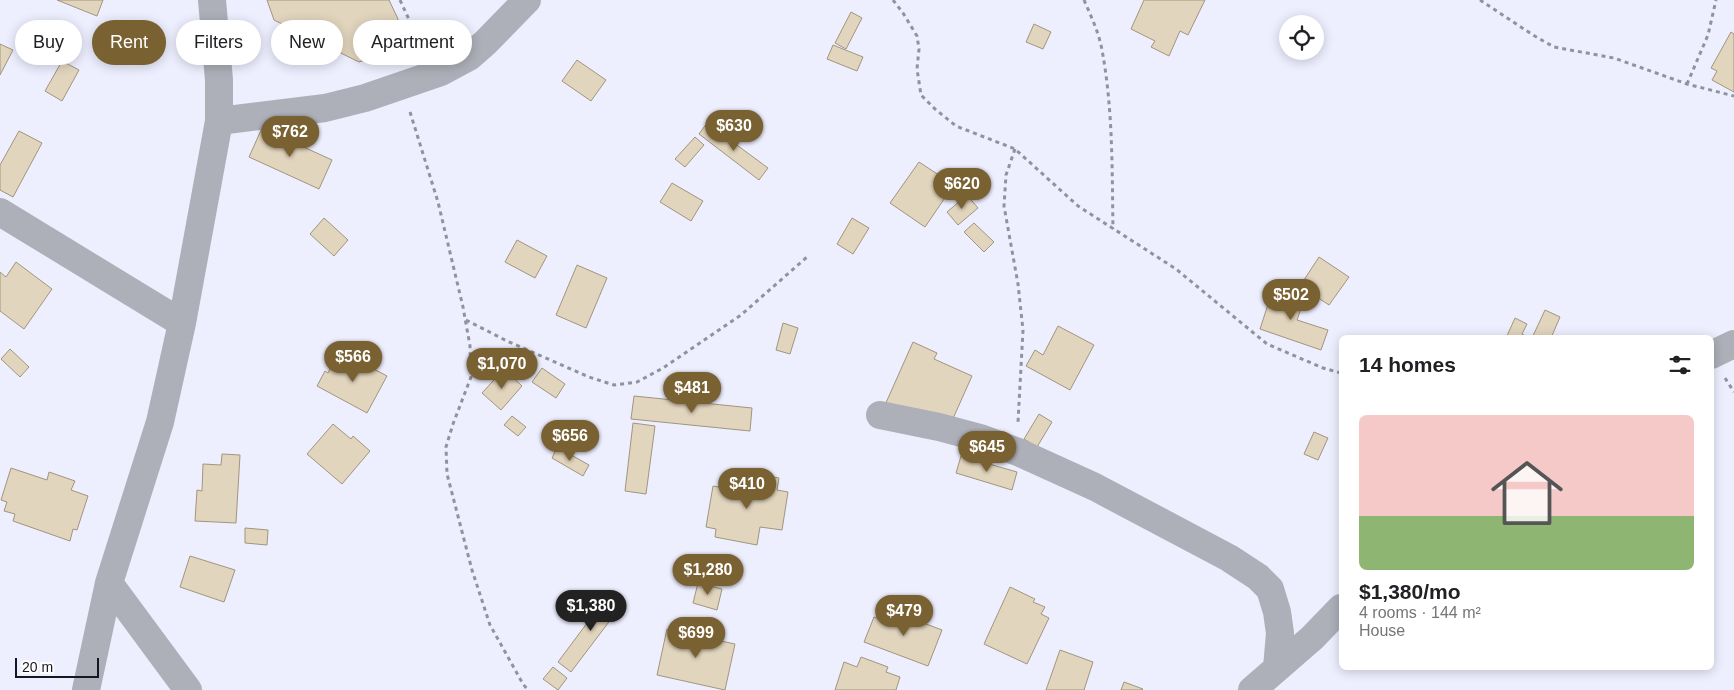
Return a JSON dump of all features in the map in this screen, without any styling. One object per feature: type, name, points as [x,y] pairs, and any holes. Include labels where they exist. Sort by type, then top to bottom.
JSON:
[{"type":"street","points":[[86,690],[109,583],[160,422],[182,323],[218,121],[219,80],[212,0]]},
{"type":"street","points":[[218,121],[325,108],[365,98],[441,72],[469,56],[513,17],[527,0]]},
{"type":"street","points":[[0,212],[182,323]]},
{"type":"street","points":[[1714,354],[1734,344]]},
{"type":"street","points":[[880,415],[939,427],[980,438],[1018,452],[1095,487],[1229,558],[1258,577],[1270,589],[1280,633],[1277,668]]},
{"type":"street","points":[[109,583],[188,690]]},
{"type":"street","points":[[1252,690],[1312,638],[1339,610]]},
{"type":"path","points":[[400,0],[412,26],[409,84],[470,346],[471,377],[446,447],[447,474],[472,570],[490,624],[528,690]]},
{"type":"path","points":[[893,0],[917,36],[919,49],[917,69],[921,95],[935,109],[956,126],[1015,149],[1078,206],[1176,269],[1267,344],[1323,368],[1339,372]]},
{"type":"path","points":[[1084,0],[1102,49],[1111,116],[1113,230]]},
{"type":"path","points":[[1480,0],[1532,35],[1554,47],[1614,58],[1687,84],[1734,96]]},
{"type":"path","points":[[1687,84],[1708,35],[1716,0]]},
{"type":"path","points":[[1015,149],[1006,175],[1004,206],[1018,284],[1023,330],[1018,452]]},
{"type":"path","points":[[465,320],[507,341],[589,377],[614,385],[637,382],[663,368],[741,316],[807,258]]},
{"type":"building","points":[[57,0],[103,0],[97,16]]},
{"type":"building","points":[[267,0],[389,0],[398,19],[353,20],[353,59],[343,54],[343,20],[274,20]]},
{"type":"building","points":[[1144,0],[1205,0],[1188,35],[1180,31],[1169,56],[1151,47],[1155,41],[1131,29]]},
{"type":"building","points":[[851,12],[862,18],[846,49],[835,43]]},
{"type":"building","points":[[1034,24],[1051,32],[1043,49],[1026,42]]},
{"type":"building","points":[[1731,32],[1734,34],[1734,92],[1712,80],[1717,71],[1711,68]]},
{"type":"building","points":[[0,44],[13,50],[0,75]]},
{"type":"building","points":[[833,45],[863,57],[857,71],[827,59]]},
{"type":"building","points":[[577,60],[606,80],[591,101],[562,81]]},
{"type":"building","points":[[60,65],[70,65],[79,70],[62,101],[45,91]]},
{"type":"building","points":[[707,123],[768,168],[759,180],[699,134]]},
{"type":"building","points":[[262,128],[332,160],[319,189],[249,157]]},
{"type":"building","points":[[19,131],[42,143],[13,197],[0,190],[0,165]]},
{"type":"building","points":[[695,137],[704,145],[685,167],[675,159]]},
{"type":"building","points":[[919,162],[945,179],[943,182],[951,189],[925,227],[890,203]]},
{"type":"building","points":[[672,183],[703,201],[691,221],[660,202]]},
{"type":"building","points":[[967,195],[978,208],[958,225],[947,212]]},
{"type":"building","points":[[324,218],[348,240],[334,256],[310,234]]},
{"type":"building","points":[[852,218],[869,228],[853,254],[837,244]]},
{"type":"building","points":[[974,223],[994,242],[984,252],[964,232]]},
{"type":"building","points":[[517,240],[547,256],[535,278],[505,262]]},
{"type":"building","points":[[1319,257],[1349,277],[1329,305],[1300,286]]},
{"type":"building","points":[[16,262],[52,289],[24,329],[0,311],[0,272],[6,277]]},
{"type":"building","points":[[577,265],[607,278],[586,328],[556,315]]},
{"type":"building","points":[[1273,289],[1304,300],[1297,320],[1328,330],[1321,350],[1260,329]]},
{"type":"building","points":[[1545,310],[1560,317],[1552,335],[1533,335]]},
{"type":"building","points":[[1515,318],[1527,324],[1522,334],[1524,335],[1507,335]]},
{"type":"building","points":[[783,323],[798,328],[790,354],[776,350]]},
{"type":"building","points":[[1058,326],[1094,345],[1070,390],[1026,366],[1035,350],[1043,355]]},
{"type":"building","points":[[913,342],[937,353],[934,359],[972,376],[951,423],[885,405]]},
{"type":"building","points":[[10,349],[29,367],[20,377],[1,359]]},
{"type":"building","points":[[337,355],[352,363],[355,359],[387,376],[367,413],[317,386],[325,371],[328,373]]},
{"type":"building","points":[[542,368],[565,384],[556,398],[532,382]]},
{"type":"building","points":[[504,369],[522,386],[501,410],[482,393]]},
{"type":"building","points":[[634,396],[752,408],[750,431],[631,419]]},
{"type":"building","points":[[1039,414],[1052,422],[1037,447],[1024,439]]},
{"type":"building","points":[[512,416],[526,427],[518,436],[504,425]]},
{"type":"building","points":[[633,423],[655,426],[646,494],[625,491]]},
{"type":"building","points":[[333,424],[351,439],[353,436],[370,451],[342,484],[307,454]]},
{"type":"building","points":[[1314,432],[1328,438],[1318,460],[1304,454]]},
{"type":"building","points":[[557,447],[589,465],[583,476],[552,458]]},
{"type":"building","points":[[222,454],[240,455],[236,523],[195,521],[197,490],[202,491],[203,464],[221,465]]},
{"type":"building","points":[[961,456],[1017,472],[1012,490],[956,473]]},
{"type":"building","points":[[11,468],[47,480],[49,472],[75,481],[71,490],[88,496],[77,530],[73,529],[70,541],[13,521],[15,514],[4,511],[7,502],[1,500]]},
{"type":"building","points":[[755,474],[779,478],[777,490],[788,492],[782,530],[760,527],[757,545],[715,537],[716,529],[706,527],[713,486],[752,493]]},
{"type":"building","points":[[245,528],[268,530],[267,545],[245,543]]},
{"type":"building","points":[[190,556],[235,570],[224,602],[180,587]]},
{"type":"building","points":[[698,583],[722,589],[717,610],[693,603]]},
{"type":"building","points":[[1010,587],[1035,599],[1033,602],[1045,607],[1041,614],[1049,618],[1027,664],[984,644]]},
{"type":"building","points":[[611,591],[624,602],[571,672],[558,662]]},
{"type":"building","points":[[889,610],[942,630],[928,666],[864,642],[874,617],[885,621]]},
{"type":"building","points":[[667,629],[690,634],[692,630],[722,637],[721,641],[735,644],[725,690],[657,675]]},
{"type":"building","points":[[1060,650],[1093,662],[1084,690],[1046,690]]},
{"type":"building","points":[[861,657],[888,667],[886,672],[900,677],[896,690],[835,690],[844,662],[857,667]]},
{"type":"building","points":[[553,667],[567,678],[558,690],[543,679]]},
{"type":"building","points":[[1124,682],[1143,689],[1121,690]]}]
